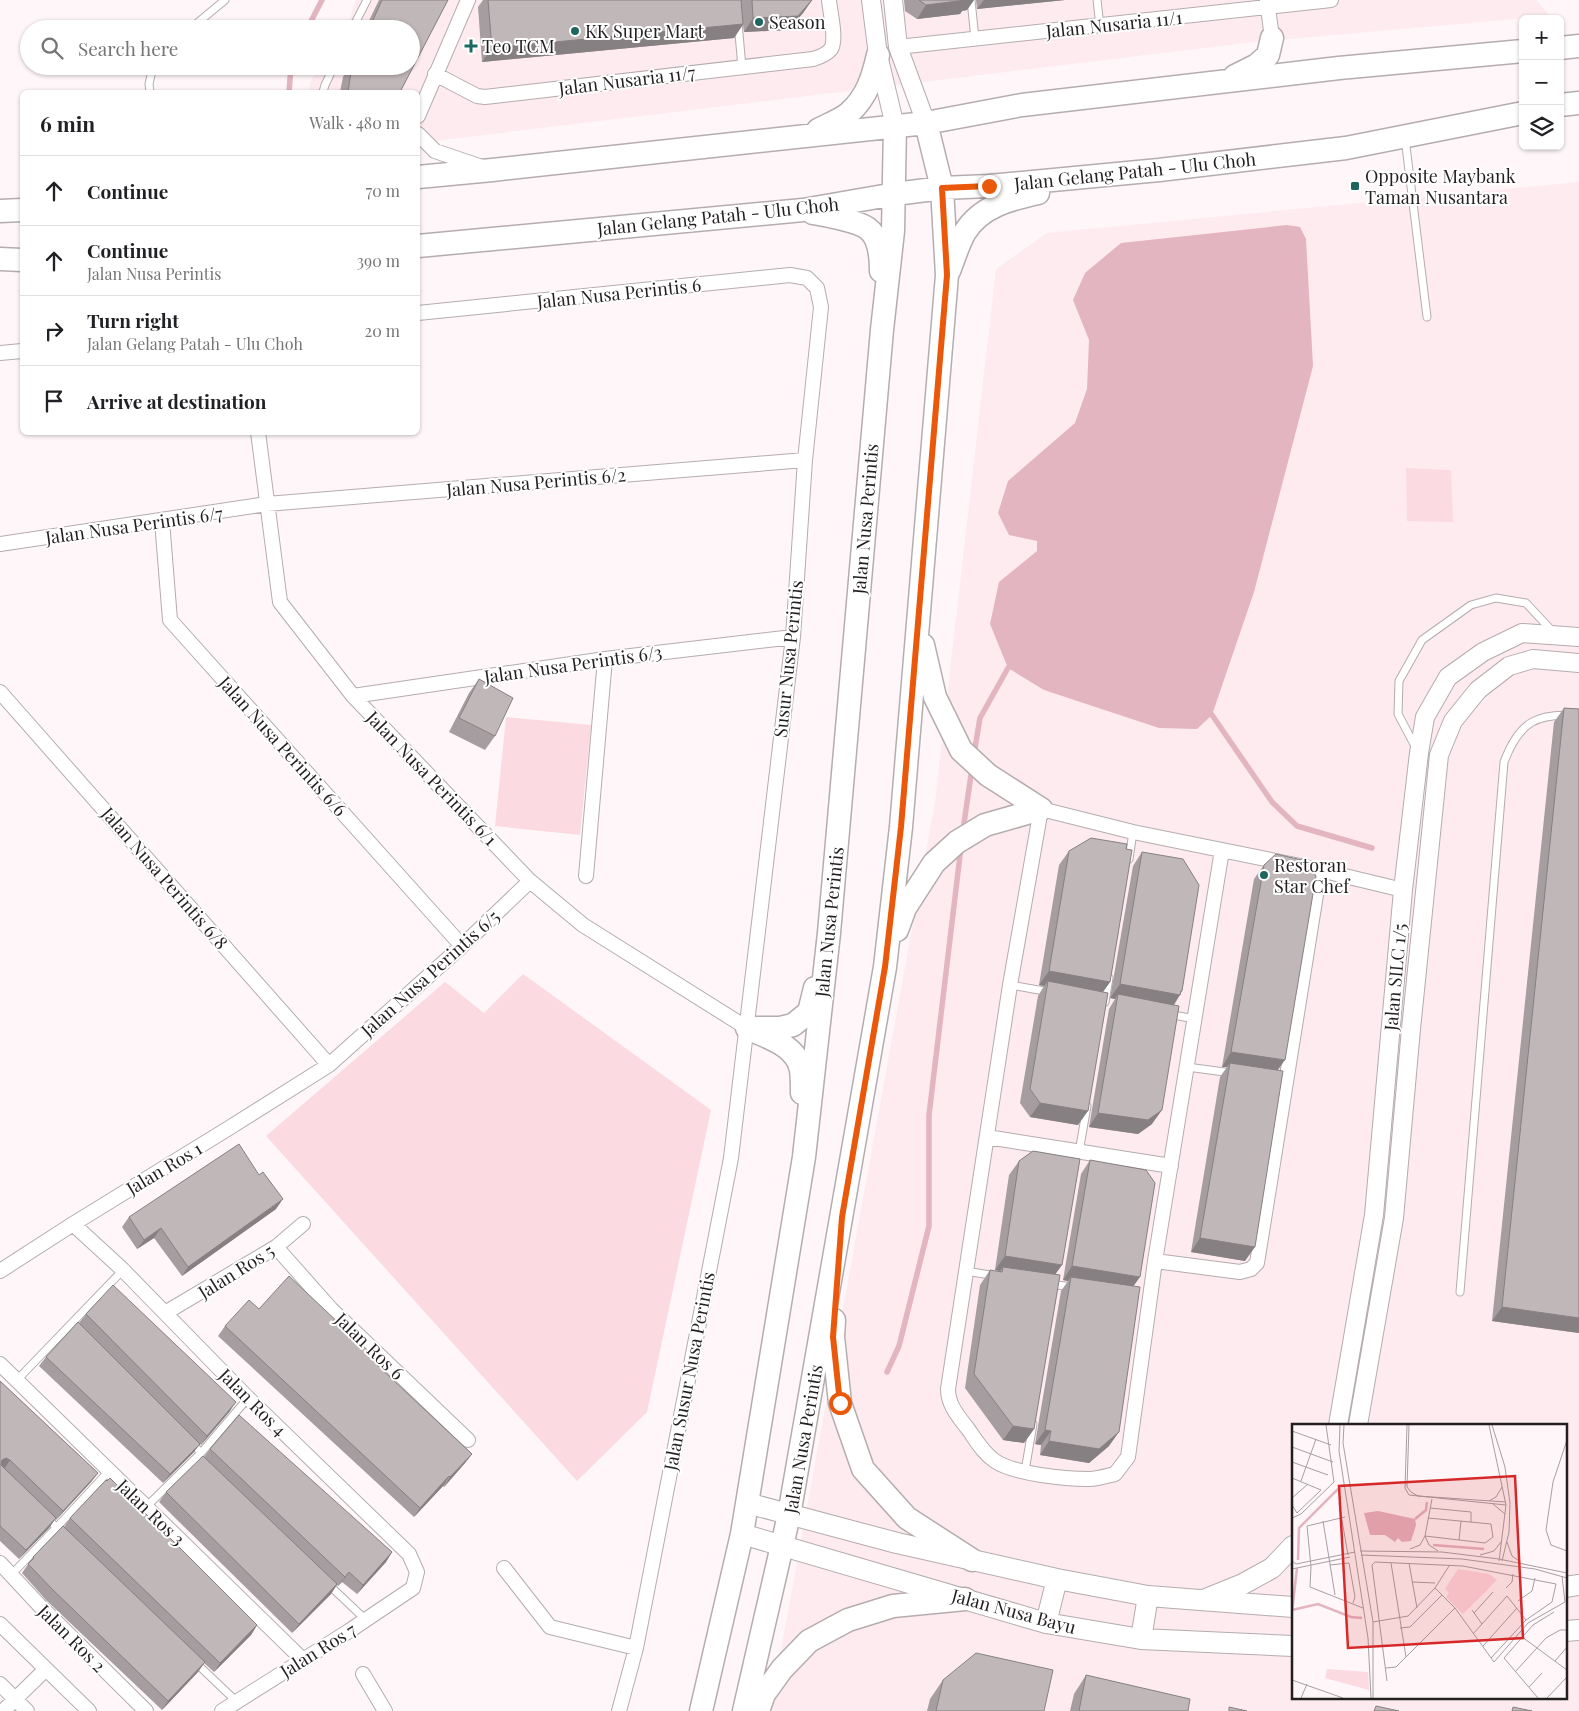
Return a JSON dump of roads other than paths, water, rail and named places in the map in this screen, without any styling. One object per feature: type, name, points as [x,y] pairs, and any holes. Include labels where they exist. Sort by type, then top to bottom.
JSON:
[{"type":"main road","points":[[1272,38],[1280,56],[1290,63],[1339,68]]},
{"type":"main road","points":[[1203,84],[1239,76],[1257,65],[1268,55],[1272,38]]},
{"type":"main road","points":[[1564,48],[1579,46]]},
{"type":"main road","points":[[803,137],[848,114],[861,99],[888,51]]},
{"type":"main road","points":[[420,177],[926,123],[1022,105],[1339,68],[1519,51]]},
{"type":"main road","points":[[1564,105],[1579,103]]},
{"type":"main road","name":"Jalan Gelang Patah - Ulu Choh","points":[[420,246],[802,210],[942,188],[989,186],[1159,170],[1346,148],[1519,114]]},
{"type":"main road","name":"Jalan Nusa Perintis","points":[[744,1711],[789,1515],[885,967],[901,827],[947,275],[942,188],[926,123]]},
{"type":"main road","name":"Jalan Nusa Perintis","points":[[701,1711],[742,1534],[804,1157],[829,933],[882,330],[893,231],[895,126]]},
{"type":"main road","points":[[947,275],[966,232],[983,212],[1011,199],[1159,170]]},
{"type":"main road","points":[[0,211],[20,210]]},
{"type":"main road","points":[[802,210],[841,218],[866,228],[874,238],[881,253],[882,330]]},
{"type":"main road","points":[[0,259],[20,260]]},
{"type":"main road","points":[[918,621],[935,697],[961,750],[988,775],[1041,809]]},
{"type":"main road","points":[[885,967],[905,908],[934,863],[957,842],[984,825],[1041,809]]},
{"type":"main road","points":[[747,1028],[780,1028],[793,1025],[808,1012],[829,933]]},
{"type":"main road","points":[[747,1028],[779,1043],[793,1053],[801,1068],[804,1157]]},
{"type":"main road","points":[[842,1217],[833,1337],[840,1403],[863,1469],[907,1518],[972,1560]]},
{"type":"main road","points":[[747,1503],[897,1542],[1057,1579],[1148,1596],[1292,1608]]},
{"type":"main road","name":"Jalan Nusa Bayu","points":[[742,1534],[1046,1623],[1141,1640],[1292,1646]]},
{"type":"main road","points":[[1201,1601],[1242,1584],[1272,1568],[1292,1547]]},
{"type":"main road","points":[[1046,1623],[1057,1579]]},
{"type":"main road","points":[[1566,1587],[1579,1585]]},
{"type":"main road","points":[[1141,1640],[1148,1596]]},
{"type":"main road","points":[[758,1711],[764,1694],[782,1669],[809,1641],[848,1620],[893,1606],[965,1599]]},
{"type":"main road","points":[[1566,1631],[1579,1630]]},
{"type":"street","points":[[420,111],[468,0]]},
{"type":"street","name":"Jalan Nusaria 11/7","points":[[435,74],[477,96],[485,97],[814,59],[830,50],[834,41],[829,0]]},
{"type":"street","points":[[872,0],[888,51],[926,123]]},
{"type":"street","points":[[893,0],[888,51],[895,126]]},
{"type":"street","name":"Jalan Nusaria 11/1","points":[[888,51],[1268,4],[1331,0]]},
{"type":"street","points":[[1268,4],[1272,38]]},
{"type":"street","points":[[420,136],[435,151],[492,170]]},
{"type":"street","name":"Jalan Nusa Perintis 6","points":[[420,313],[790,275],[807,278],[817,288]]},
{"type":"street","name":"Susur Nusa Perintis","points":[[747,1028],[793,637],[805,460],[821,307],[817,288]]},
{"type":"street","points":[[0,353],[20,351]]},
{"type":"street","name":"Jalan Nusa Perintis 6/1","points":[[258,435],[280,602],[353,696],[530,881],[584,925],[747,1028]]},
{"type":"street","name":"Jalan Nusa Perintis 6/2","points":[[268,504],[805,460]]},
{"type":"street","name":"Jalan Nusa Perintis 6/7","points":[[0,544],[268,504]]},
{"type":"street","name":"Jalan Nusa Perintis 6/6","points":[[162,521],[170,620],[462,946]]},
{"type":"street","name":"Jalan SILC 1/5","points":[[1338,1424],[1374,1215],[1403,890],[1425,717],[1448,677],[1483,652],[1522,632],[1579,637]]},
{"type":"street","name":"Jalan Nusa Perintis 6/3","points":[[353,696],[605,659],[793,637]]},
{"type":"street","points":[[586,876],[605,659]]},
{"type":"street","name":"Jalan SILC 1/5","points":[[1358,1424],[1394,1218],[1439,755],[1453,721],[1478,690],[1509,666],[1533,659],[1579,663]]},
{"type":"street","name":"Jalan Nusa Perintis 6/8","points":[[0,692],[329,1065]]},
{"type":"street","points":[[1222,850],[1155,1261],[1145,1299],[1128,1458],[1115,1474],[1090,1479],[1043,1475],[1005,1467],[994,1461],[984,1451],[954,1411],[948,1399],[948,1389],[1010,985],[1041,809],[1133,832],[1222,850],[1320,870],[1403,890]]},
{"type":"street","points":[[1155,1261],[1240,1272],[1251,1269],[1257,1263],[1282,1080],[1320,870]]},
{"type":"street","name":"Jalan Nusa Perintis 6/5","points":[[329,1065],[462,946],[530,881]]},
{"type":"street","name":"Jalan Susur Nusa Perintis","points":[[619,1711],[636,1648],[731,1158],[747,1028]]},
{"type":"street","name":"Jalan Ros 1","points":[[0,1271],[329,1065]]},
{"type":"street","points":[[986,1137],[1078,1156],[1171,1166]]},
{"type":"street","name":"Jalan Ros 4","points":[[73,1224],[123,1270],[248,1398],[409,1554],[417,1572],[413,1588]]},
{"type":"street","name":"Jalan Ros 5","points":[[165,1313],[276,1247],[303,1224]]},
{"type":"street","name":"Jalan Ros 6","points":[[276,1247],[331,1309],[468,1440]]},
{"type":"street","name":"Jalan Ros 3","points":[[0,1364],[303,1660]]},
{"type":"street","name":"Jalan Ros 2","points":[[0,1563],[40,1606],[146,1711]]},
{"type":"street","points":[[504,1568],[550,1627],[636,1648]]},
{"type":"street","name":"Jalan Ros 7","points":[[222,1711],[413,1588]]},
{"type":"street","points":[[0,1624],[89,1711]]},
{"type":"street","points":[[3,1711],[45,1670]]},
{"type":"street","points":[[363,1674],[385,1711]]},
{"type":"street","points":[[0,1684],[27,1711]]},
{"type":"lane","points":[[201,20],[225,0]]},
{"type":"lane","points":[[357,20],[367,0]]},
{"type":"lane","points":[[970,0],[975,39]]},
{"type":"lane","points":[[1097,0],[1100,26]]},
{"type":"lane","points":[[737,19],[742,66]]},
{"type":"lane","points":[[150,90],[151,75]]},
{"type":"lane","points":[[324,90],[330,75]]},
{"type":"lane","points":[[1404,136],[1427,316]]},
{"type":"lane","points":[[1419,753],[1398,714],[1398,682],[1422,640],[1471,605],[1496,598],[1526,603],[1556,635]]},
{"type":"lane","points":[[1460,1292],[1504,762],[1510,745],[1523,728],[1540,718],[1560,714],[1579,716]]},
{"type":"lane","points":[[1127,870],[1133,832]]},
{"type":"lane","points":[[1103,1011],[1109,974]]},
{"type":"lane","points":[[1010,985],[1057,994]]},
{"type":"lane","points":[[1095,1000],[1114,1004]]},
{"type":"lane","points":[[1159,1012],[1195,1019]]},
{"type":"lane","points":[[1187,1067],[1241,1074]]},
{"type":"lane","points":[[1078,1156],[1089,1095]]},
{"type":"lane","points":[[17,1380],[123,1270]]},
{"type":"lane","points":[[966,1271],[1002,1276]]},
{"type":"lane","points":[[1055,1295],[1058,1275]]},
{"type":"lane","points":[[1038,1282],[1084,1289]]},
{"type":"lane","points":[[72,1324],[78,1331]]},
{"type":"lane","points":[[146,1507],[198,1455],[248,1398]]},
{"type":"lane","points":[[1025,1471],[1035,1412]]},
{"type":"lane","points":[[188,1439],[204,1467]]},
{"type":"lane","points":[[11,1574],[57,1528],[109,1470]]},
{"type":"lane","points":[[43,1514],[69,1539]]},
{"type":"lane","points":[[323,1579],[366,1620]]},
{"type":"lane","points":[[187,1654],[236,1701]]},
{"type":"waterway","points":[[312,20],[322,0]]},
{"type":"waterway","points":[[289,90],[290,75]]},
{"type":"waterway","points":[[974,754],[980,718],[1008,668]]},
{"type":"waterway","points":[[1212,715],[1272,802],[1297,826],[1372,848]]},
{"type":"waterway","points":[[963,830],[972,768]]},
{"type":"waterway","points":[[887,1372],[899,1346],[929,1226],[929,1115],[961,847]]},
{"type":"place","name":"Season","points":[[759,22]]},
{"type":"place","name":"KK Super Mart","points":[[575,31]]},
{"type":"place","name":"Teo TCM","points":[[471,46]]},
{"type":"place","name":"Opposite Maybank Taman Nusantara","points":[[1355,186]]},
{"type":"place","name":"Restoran Star Chef","points":[[1264,875]]}]
